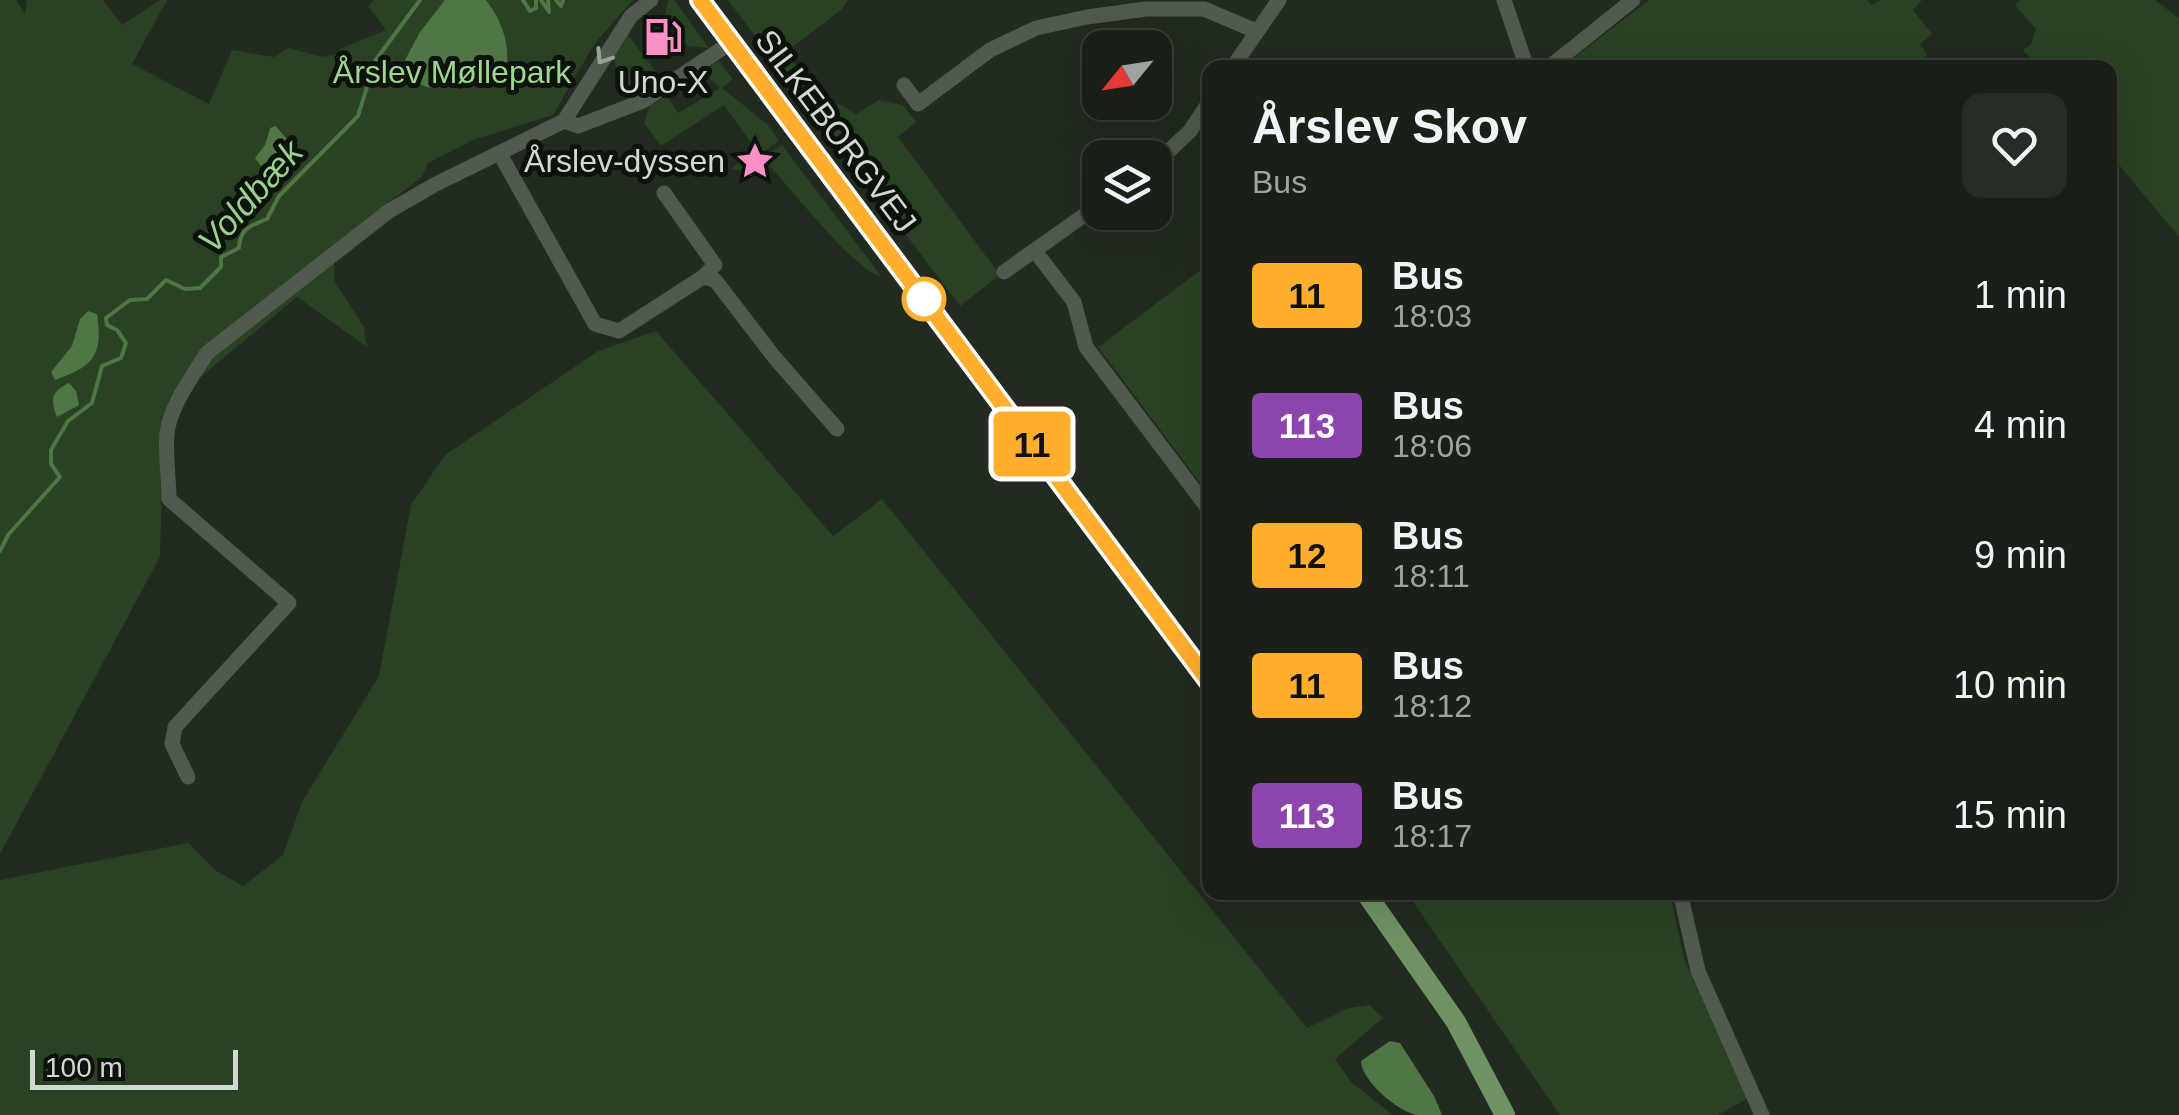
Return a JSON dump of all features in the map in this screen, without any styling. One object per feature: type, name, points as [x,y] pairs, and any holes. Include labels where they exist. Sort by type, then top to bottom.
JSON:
[{"type":"main road","name":"SILKEBORGVEJ","points":[[700,0],[1202,672]]},
{"type":"main road","points":[[1372,900],[1456,1022],[1505,1115]]},
{"type":"street","points":[[188,777],[172,744],[176,728],[289,603],[169,500],[168,432],[175,405],[208,352],[367,226],[436,184],[564,121],[631,16],[651,0]]},
{"type":"street","points":[[1237,60],[1279,0]]},
{"type":"street","points":[[1504,0],[1524,60]]},
{"type":"street","points":[[1558,60],[1633,0]]},
{"type":"street","points":[[904,85],[918,104],[990,50],[1036,28],[1087,17],[1203,4],[1256,32]]},
{"type":"street","points":[[564,121],[578,126],[642,101],[732,42]]},
{"type":"street","points":[[1172,148],[1202,113]]},
{"type":"street","points":[[500,154],[596,324],[619,331],[704,278],[715,264],[664,193]]},
{"type":"street","points":[[1004,272],[1082,217]]},
{"type":"street","points":[[1035,251],[1074,302],[1086,347],[1202,500]]},
{"type":"street","points":[[704,278],[715,280],[837,429]]},
{"type":"street","points":[[1682,900],[1698,971],[1762,1115]]},
{"type":"green space","name":"Årslev Møllepark","points":[[0,0],[16,0],[25,14],[27,0],[103,0],[122,25],[160,0],[167,0],[132,64],[209,104],[232,50],[274,57],[288,48],[323,57],[337,54],[340,49],[386,30],[368,6],[374,0],[633,0],[595,43],[553,115],[473,140],[428,163],[422,177],[359,225],[333,255],[335,282],[364,327],[367,347],[297,297],[192,384],[163,445],[160,557],[0,854]],"holes":[[[278,127],[288,140],[297,143],[297,152],[266,165],[265,145],[270,128]]]},
{"type":"green space","points":[[668,0],[674,0],[709,48],[688,46],[665,16]]},
{"type":"green space","points":[[728,0],[848,0],[842,9],[786,52],[819,93],[856,114],[879,100],[903,105],[916,122],[898,137],[1000,275],[960,306]]},
{"type":"green space","points":[[1649,0],[1867,0],[1872,5],[1881,0],[1922,0],[1913,10],[1932,34],[1920,44],[1927,55],[1921,60],[1571,60]]},
{"type":"green space","points":[[2020,0],[2155,0],[2179,18],[2179,237],[2117,162],[2117,60],[2032,60],[2023,50],[2031,44],[2036,29],[2015,5]]},
{"type":"green space","points":[[628,35],[662,80],[646,90],[629,86],[615,64],[613,53]]},
{"type":"green space","points":[[719,61],[733,79],[722,88],[768,125],[779,141],[760,154],[763,157],[782,145],[882,277],[840,246],[768,164],[755,172],[731,169],[755,148],[724,105],[661,146],[644,123],[650,105],[667,96],[678,113],[720,88],[702,71]]},
{"type":"green space","points":[[1202,269],[1202,485],[1098,347]]},
{"type":"green space","points":[[656,331],[833,536],[882,499],[1307,1028],[1349,1008],[1369,1005],[1383,1018],[1335,1059],[1351,1082],[1393,1115],[0,1115],[0,880],[188,843],[215,870],[243,886],[283,855],[302,802],[379,676],[411,505],[445,455],[598,351]]},
{"type":"green space","points":[[1412,900],[1671,900],[1684,959],[1747,1099],[1718,1115],[1560,1115]]},
{"type":"shaded area","points":[[445,0],[486,0],[502,30],[507,63],[497,71],[435,88],[415,80],[405,60],[420,32]]},
{"type":"shaded area","points":[[276,126],[288,140],[297,143],[297,152],[261,166],[255,158],[265,145],[270,128]]},
{"type":"shaded area","points":[[88,311],[97,314],[97,350],[79,370],[55,380],[51,372],[72,346],[80,319]]},
{"type":"shaded area","points":[[69,383],[76,391],[79,405],[57,417],[54,397]]},
{"type":"shaded area","points":[[1390,1041],[1400,1043],[1442,1115],[1409,1113],[1382,1094],[1367,1077],[1361,1061]]},
{"type":"waterway","name":"Voldbæk","points":[[0,551],[8,535],[60,477],[51,464],[51,450],[68,421],[92,403],[102,366],[121,358],[126,343],[117,330],[107,325],[106,318],[130,300],[147,299],[166,280],[185,289],[200,288],[221,267],[221,257],[239,248],[244,232],[267,219],[279,196],[358,116],[375,61],[420,0]]},
{"type":"waterway","name":"Voldbæk","points":[[523,0],[530,11],[536,8],[536,0]]},
{"type":"waterway","name":"Voldbæk","points":[[541,0],[549,12],[548,0]]},
{"type":"waterway","name":"Voldbæk","points":[[556,0],[561,6],[563,0]]},
{"type":"bus line","name":"11","points":[[700,0],[1202,672]]},
{"type":"place","name":"Uno-X","points":[[663,37]]},
{"type":"place","name":"Årslev-dyssen","points":[[755,161]]}]
